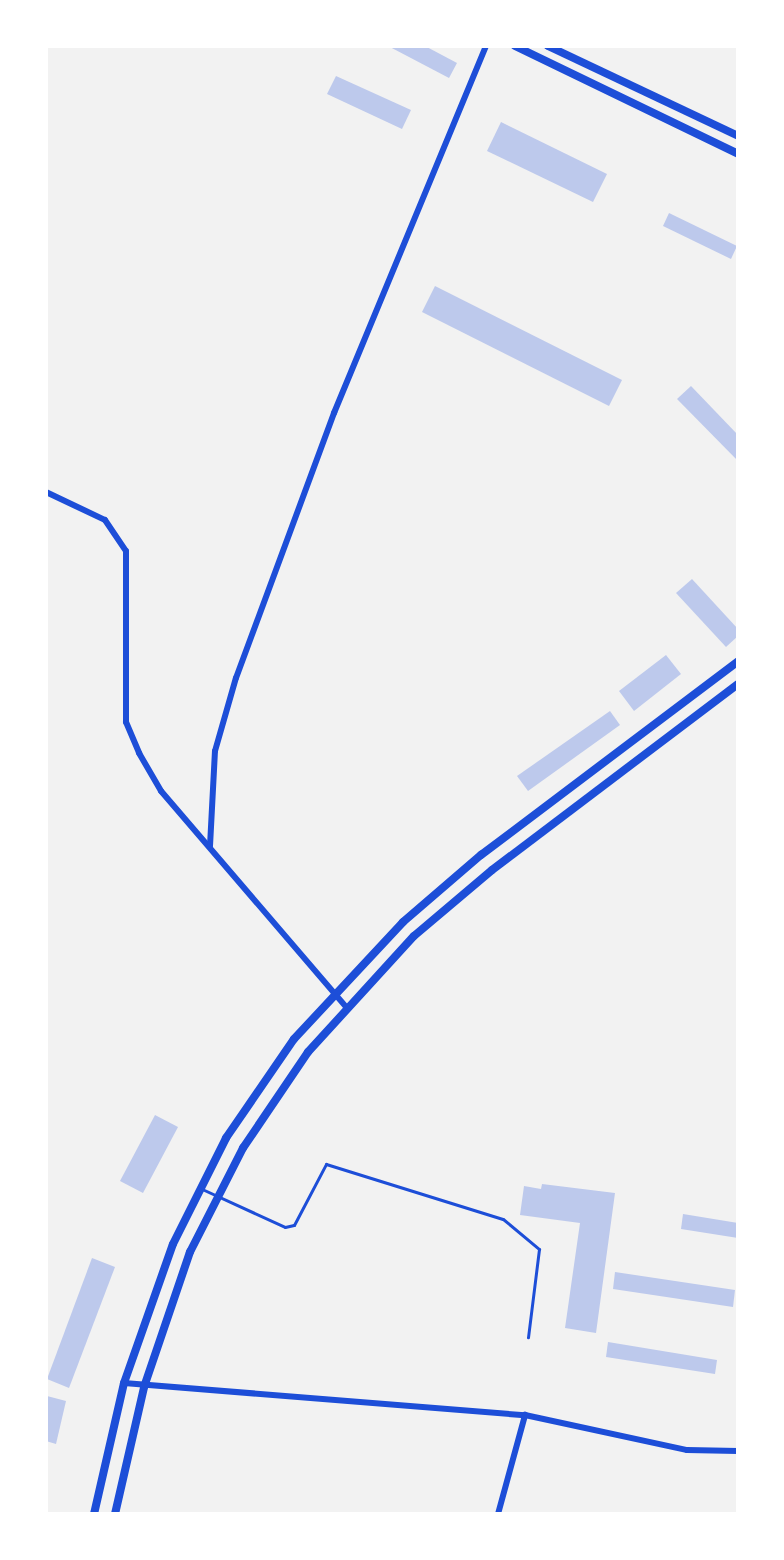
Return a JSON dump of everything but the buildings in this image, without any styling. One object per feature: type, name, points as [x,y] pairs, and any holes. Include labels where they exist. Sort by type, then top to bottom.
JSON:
[{"type":"main road","points":[[515,46],[738,154]]},
{"type":"main road","points":[[548,46],[738,136]]},
{"type":"main road","points":[[94,1514],[124,1383],[163,1269],[199,1188],[259,1090],[332,994],[403,922],[481,855],[738,661]]},
{"type":"main road","points":[[115,1514],[144,1387],[190,1252],[272,1101],[346,1007],[414,936],[492,870],[738,684]]},
{"type":"street","points":[[210,846],[215,751],[236,678],[334,413],[486,46]]},
{"type":"street","points":[[46,492],[105,520],[126,551],[126,722],[161,791],[346,1007]]},
{"type":"street","points":[[124,1383],[525,1415],[687,1450],[738,1451]]},
{"type":"street","points":[[498,1514],[525,1415]]},
{"type":"lane","points":[[199,1188],[285,1227],[294,1225],[326,1164],[503,1219],[539,1249],[528,1337]]}]
